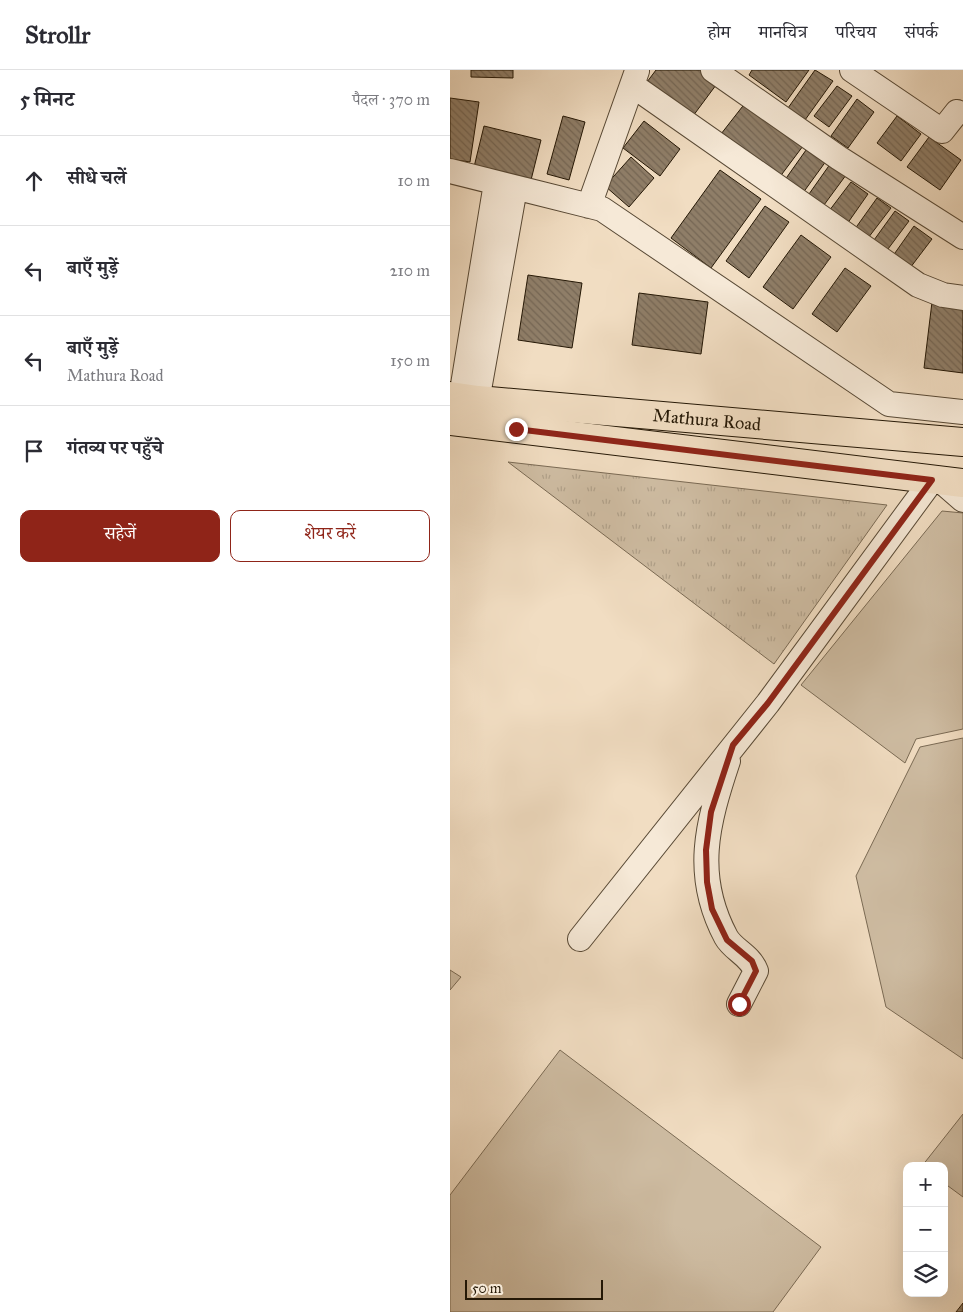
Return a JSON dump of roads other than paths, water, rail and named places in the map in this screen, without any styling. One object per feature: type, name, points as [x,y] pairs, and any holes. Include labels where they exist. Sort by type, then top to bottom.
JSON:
[{"type":"main road","name":"Mathura Road","points":[[459,402],[963,442]]},
{"type":"main road","name":"Mathura Road","points":[[459,402],[945,481]]},
{"type":"street","points":[[714,70],[839,158],[963,237]]},
{"type":"street","points":[[852,70],[942,131],[961,110]]},
{"type":"street","points":[[590,206],[634,77],[918,285],[943,296],[963,298]]},
{"type":"street","points":[[450,171],[602,209],[888,404],[963,412]]},
{"type":"street","points":[[459,402],[506,186]]},
{"type":"street","points":[[580,939],[945,481],[963,500]]},
{"type":"street","points":[[733,745],[711,812],[706,850],[707,882],[712,909],[727,940],[752,961],[756,971],[739,1004]]}]
